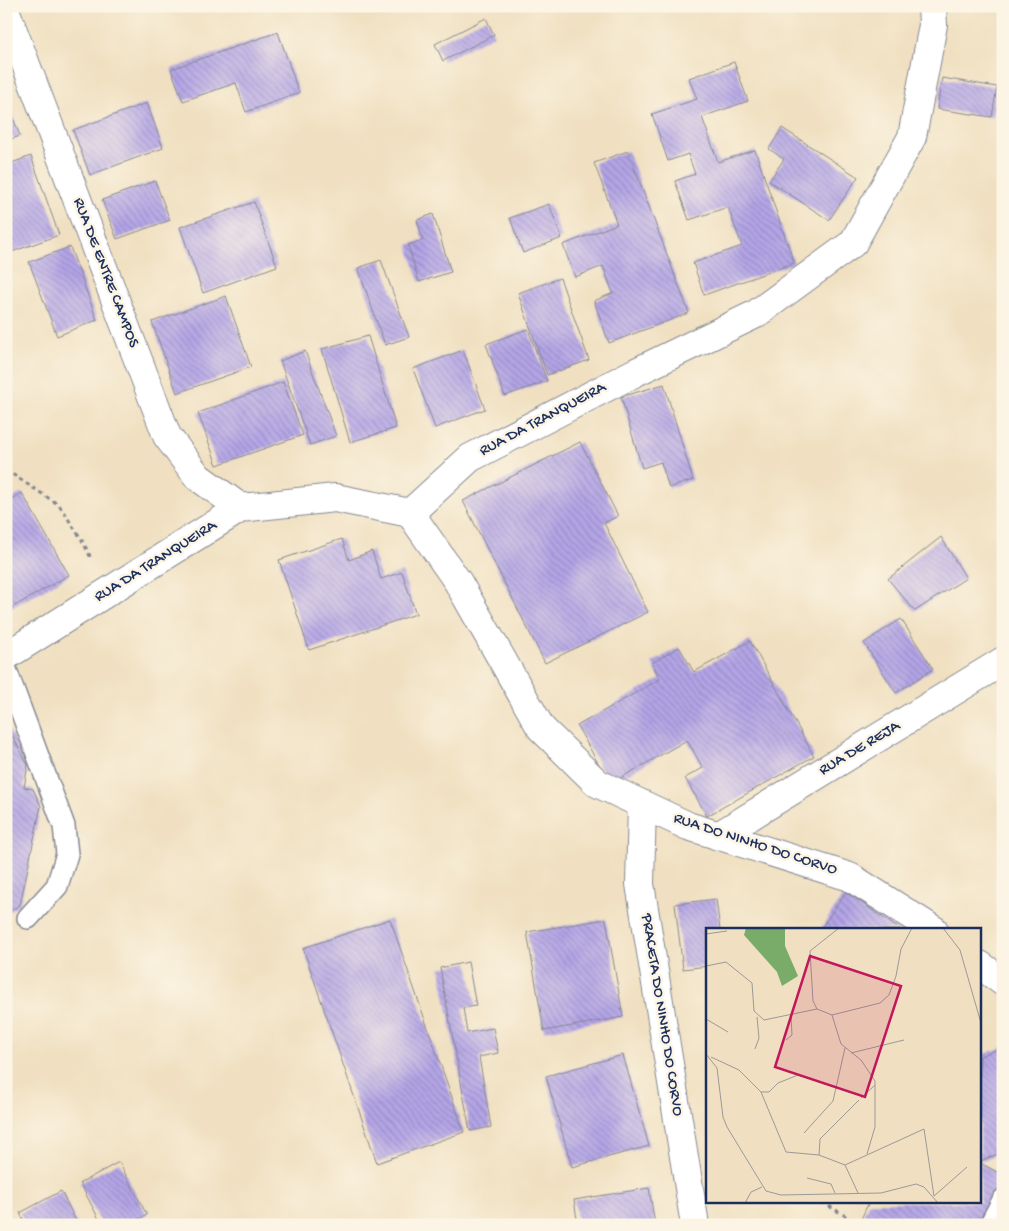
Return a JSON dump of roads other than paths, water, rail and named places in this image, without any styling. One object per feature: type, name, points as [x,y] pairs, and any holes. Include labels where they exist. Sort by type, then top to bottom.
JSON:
[{"type":"street","name":"RUA DA TRANQUEIRA","points":[[6,656],[241,508],[336,498],[410,513],[470,458],[636,372],[756,314],[853,243],[912,137],[933,25],[932,6]]},
{"type":"street","name":"RUA DE ENTRE CAMPOS","points":[[6,12],[167,436],[198,477],[241,508]]},
{"type":"street","name":"RUA DO NINHO DO CORVO","points":[[410,513],[458,582],[541,728],[596,783],[688,826],[850,877],[931,928]]},
{"type":"street","name":"RUA DE REJA","points":[[718,836],[1003,662]]},
{"type":"street","name":"PRACETA DO NINHO DO CORVO","points":[[642,805],[640,884],[695,1225]]},
{"type":"street","points":[[982,966],[1003,982]]},
{"type":"lane","points":[[6,670],[64,826],[67,854],[56,886],[28,918]]},
{"type":"lane","points":[[990,1225],[1003,1200]]}]
